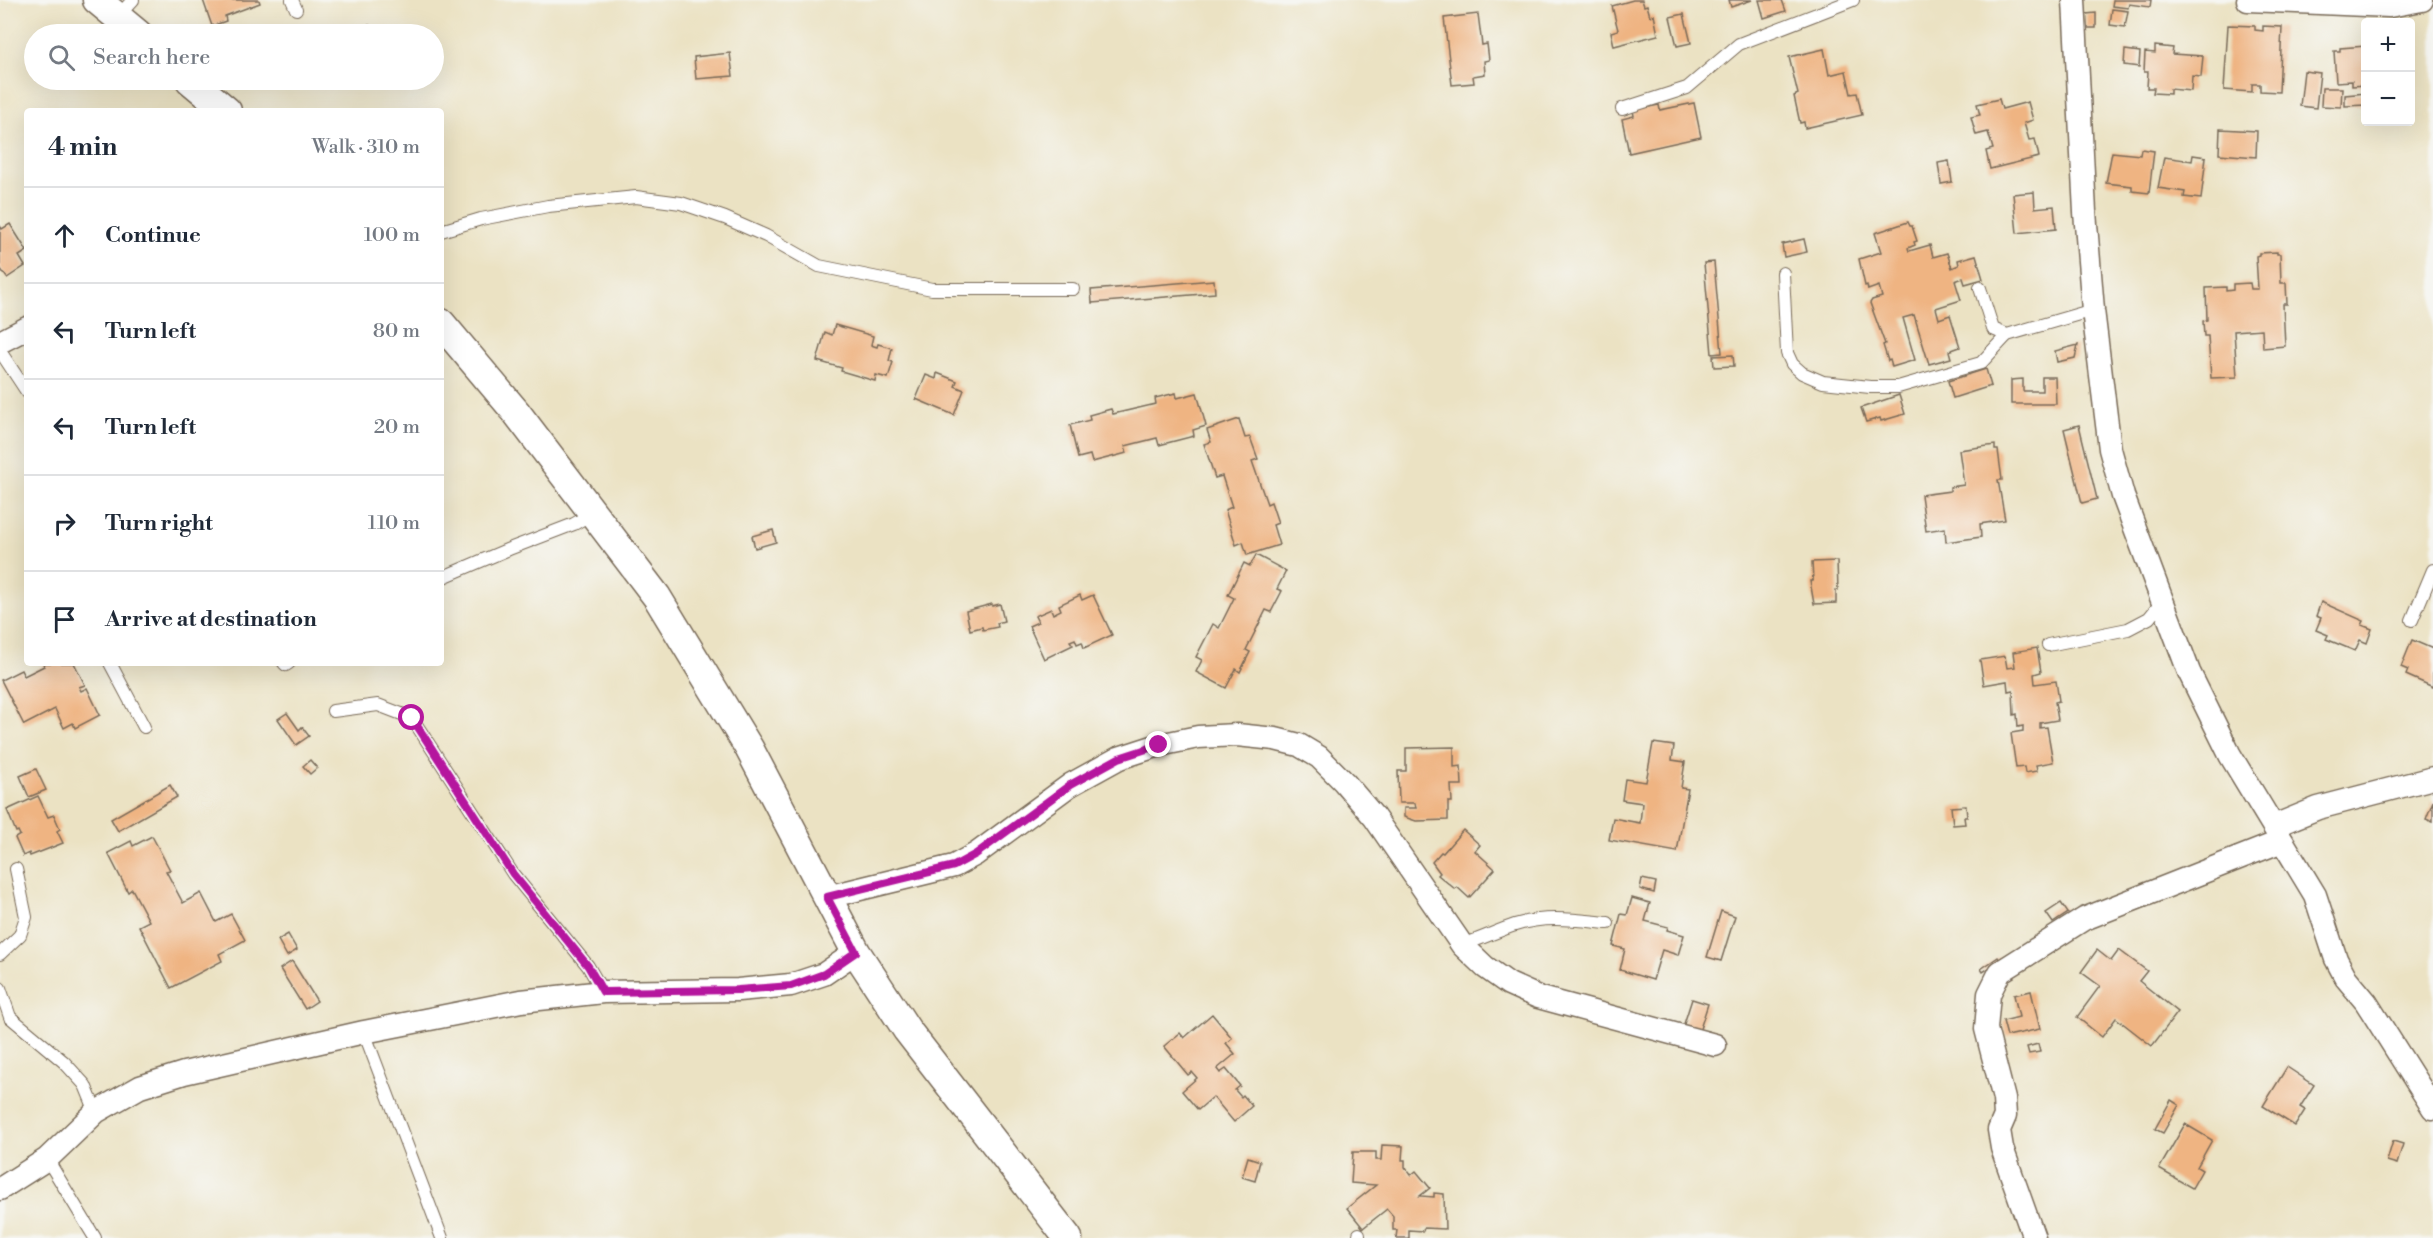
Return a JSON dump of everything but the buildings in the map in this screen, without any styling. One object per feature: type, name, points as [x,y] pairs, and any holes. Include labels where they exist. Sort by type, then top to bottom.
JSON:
[{"type":"street","points":[[2074,0],[2093,309],[2110,449],[2123,496],[2199,693],[2230,755],[2315,895],[2336,959],[2346,978],[2366,1002],[2433,1108]]},
{"type":"street","points":[[2248,0],[2389,6],[2422,0]]},
{"type":"street","points":[[202,90],[223,108]]},
{"type":"street","points":[[444,327],[516,412],[657,597],[717,693],[768,784],[856,952],[907,1030],[1068,1238]]},
{"type":"street","points":[[0,342],[24,330]]},
{"type":"street","points":[[827,897],[954,866],[976,854],[1070,785],[1119,758],[1159,745],[1198,737],[1237,735],[1275,740],[1299,745],[1319,757],[1374,817],[1462,945],[1485,967],[1509,984],[1538,997],[1715,1045]]},
{"type":"street","points":[[2034,1238],[2002,1148],[1999,1130],[2005,1116],[2004,1099],[1986,1029],[1989,994],[2000,972],[2085,919],[2278,834],[2318,808],[2433,778]]},
{"type":"street","points":[[0,1189],[47,1159],[96,1112],[140,1087],[184,1073],[364,1032],[521,1001],[603,992],[738,990],[791,986],[824,974],[856,952]]},
{"type":"lane","points":[[1622,109],[1687,88],[1739,44],[1853,0]]},
{"type":"lane","points":[[444,230],[481,219],[548,206],[636,196],[681,203],[724,218],[766,236],[819,266],[932,289],[1073,289]]},
{"type":"lane","points":[[1783,273],[1787,353],[1791,364],[1803,373],[1823,382],[1870,387],[1898,387],[1981,363],[2007,335],[2093,309]]},
{"type":"lane","points":[[1980,288],[1993,329],[2007,335]]},
{"type":"lane","points":[[0,351],[24,387]]},
{"type":"lane","points":[[444,577],[574,524],[594,513]]},
{"type":"lane","points":[[2412,620],[2433,570]]},
{"type":"lane","points":[[2048,645],[2128,629],[2149,618],[2162,602]]},
{"type":"lane","points":[[112,666],[144,727]]},
{"type":"lane","points":[[333,711],[378,705],[412,718],[513,874],[588,966],[603,992]]},
{"type":"lane","points":[[0,954],[20,935],[26,917],[16,869]]},
{"type":"lane","points":[[1462,945],[1515,925],[1542,919],[1572,919],[1608,923]]},
{"type":"lane","points":[[0,988],[10,1017],[64,1062],[85,1085],[96,1112]]},
{"type":"lane","points":[[364,1032],[442,1238]]},
{"type":"lane","points":[[47,1159],[95,1238]]},
{"type":"route","points":[[412,718],[513,874],[588,966],[603,992],[738,990],[791,986],[824,974],[856,952],[827,897],[929,870],[954,866],[976,854],[1070,785],[1102,766],[1159,745]]}]
